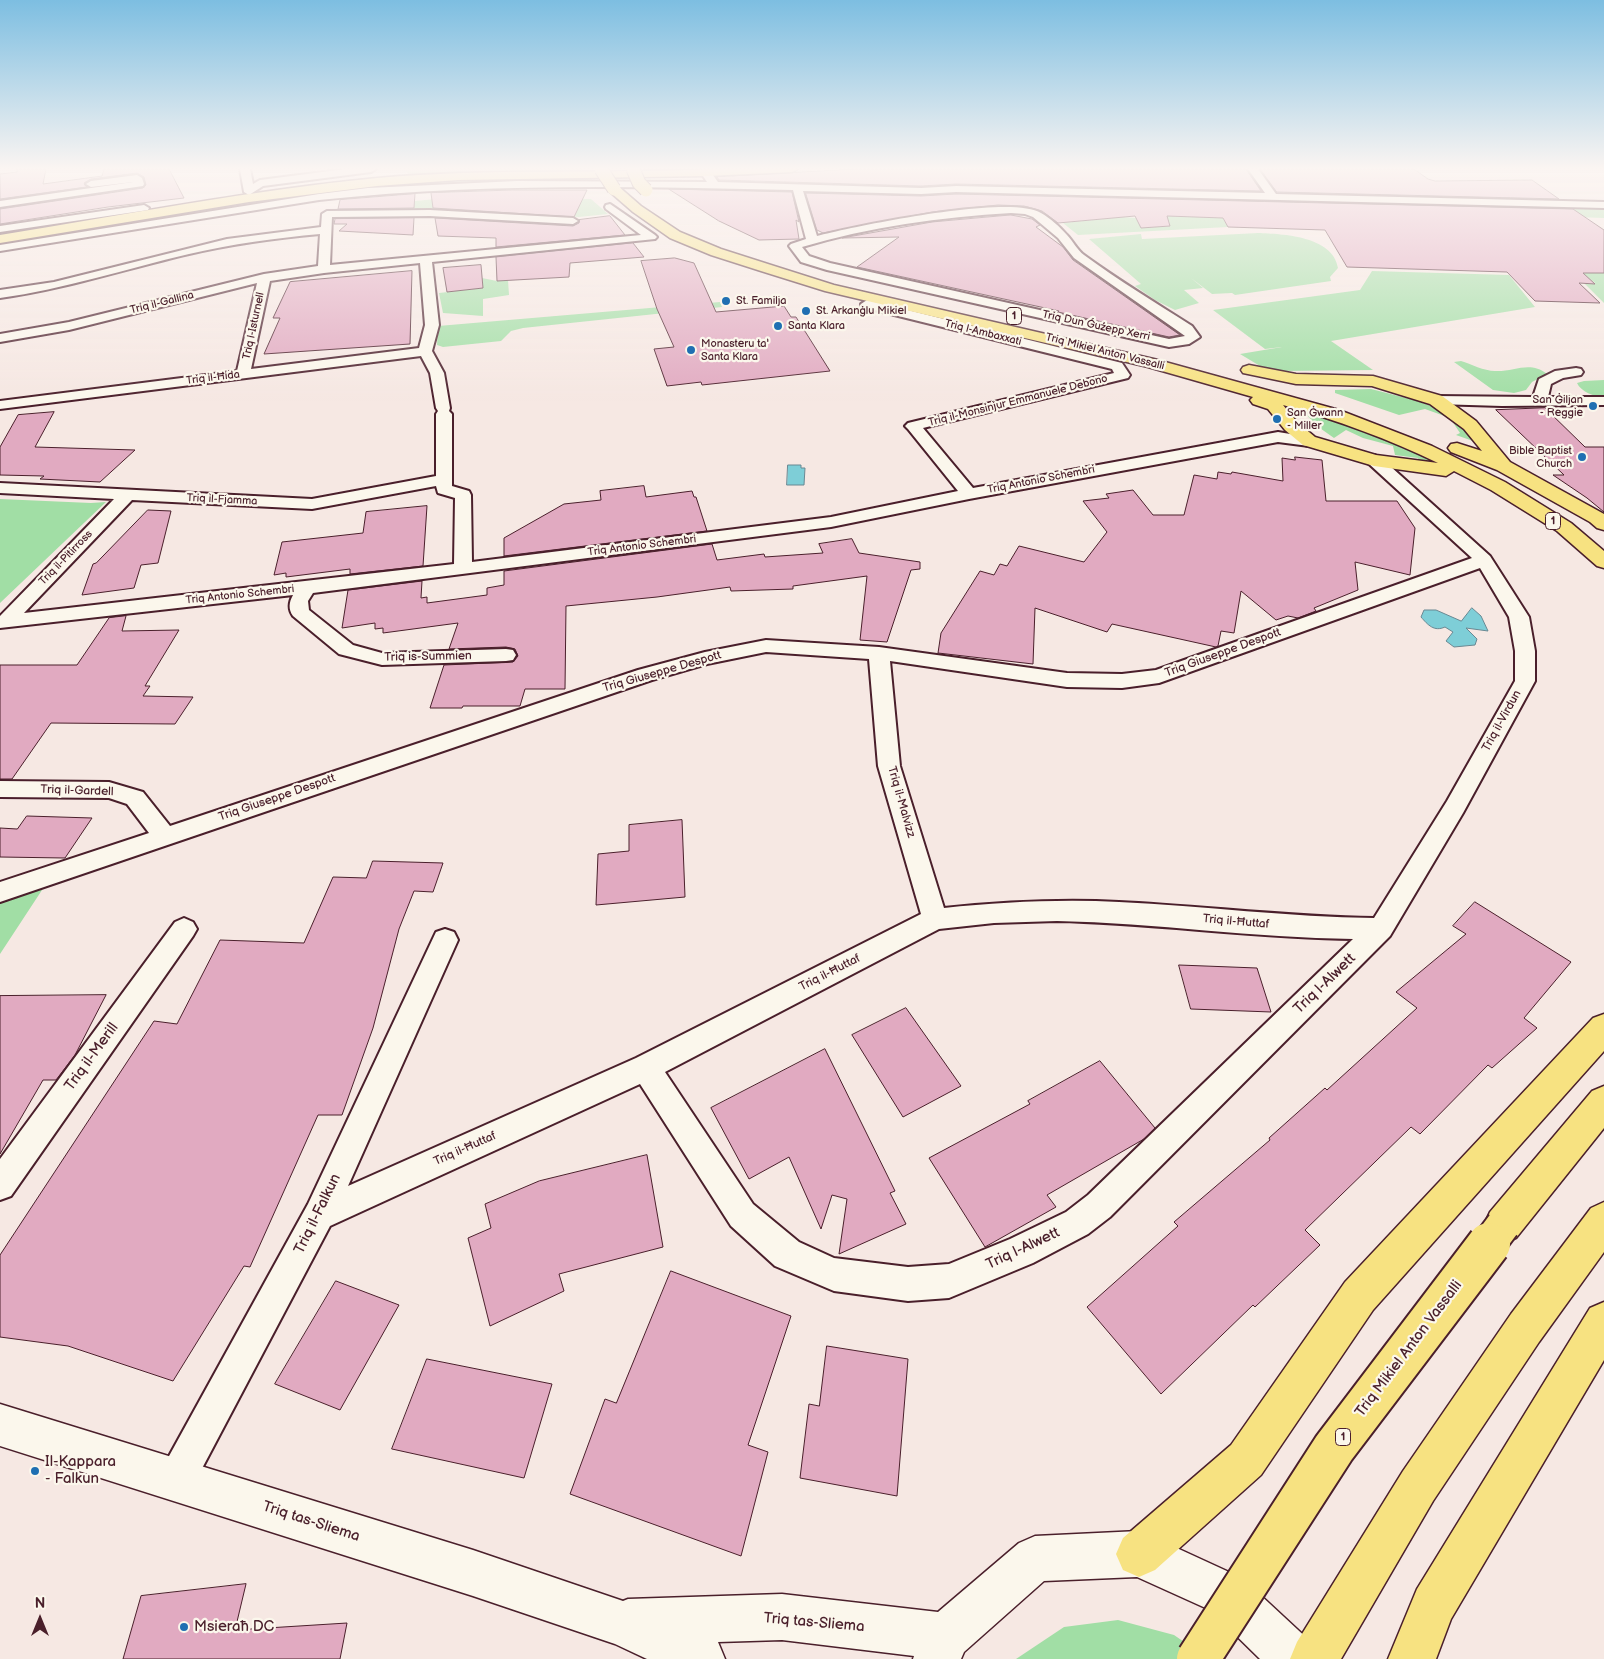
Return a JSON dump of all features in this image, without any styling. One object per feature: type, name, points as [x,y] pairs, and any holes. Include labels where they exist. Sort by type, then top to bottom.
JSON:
[{"type":"main road","name":"Triq Mikiel Anton Vassalli","points":[[704,246],[830,288],[1152,363],[1333,414],[1426,450],[1498,486],[1564,528],[1604,562]]},
{"type":"main road","name":"Triq Mikiel Anton Vassalli","points":[[763,253],[781,259],[1182,355]]},
{"type":"main road","name":"1","points":[[1152,363],[1173,374],[1274,405],[1284,431],[1308,441],[1326,444],[1374,460],[1445,469],[1498,486]]},
{"type":"main road","name":"1","points":[[1504,466],[1470,424],[1436,400],[1373,381],[1296,379],[1244,369],[1351,405],[1504,466],[1604,524]]},
{"type":"main road","points":[[1139,1554],[1246,1460],[1360,1296],[1604,1028]]},
{"type":"main road","name":"Triq Mikiel Anton Vassalli","points":[[1198,1659],[1334,1448],[1503,1225],[1604,1102]]},
{"type":"main road","points":[[1314,1659],[1418,1486],[1525,1328],[1604,1221]]},
{"type":"main road","points":[[1412,1659],[1433,1605],[1604,1322]]},
{"type":"main road","name":"Triq tas-Sliema","points":[[0,1426],[473,1573],[622,1622],[701,1659]]},
{"type":"main road","points":[[942,1648],[1034,1559],[1139,1554],[1226,1594],[1294,1659]]},
{"type":"main road","name":"Triq tas-Sliema","points":[[622,1622],[782,1617],[942,1648]]},
{"type":"street","points":[[0,294],[41,288],[206,246]]},
{"type":"street","points":[[324,269],[326,246]]},
{"type":"street","name":"Triq il-Gallina","points":[[0,338],[69,326],[264,278],[324,269],[553,246]]},
{"type":"street","name":"Triq Dun Ǵuźepp Xerri","points":[[794,246],[805,259],[822,268],[1169,342],[1184,341],[1193,337],[1188,329],[1078,256],[1070,246]]},
{"type":"street","points":[[426,260],[432,324],[425,351],[438,373],[444,411],[444,489],[463,495],[464,568]]},
{"type":"street","name":"Triq l-Isturnell","points":[[243,374],[264,278]]},
{"type":"street","name":"Triq l-Ambaxxati","points":[[867,304],[1117,366],[1123,375]]},
{"type":"street","name":"Triq il-Ħida","points":[[6,404],[425,351]]},
{"type":"street","points":[[1539,402],[1544,382],[1560,374],[1576,372]]},
{"type":"street","name":"Triq il-Monsinjur Emmanuele Debono","points":[[969,494],[913,426],[1123,375]]},
{"type":"street","points":[[1436,400],[1604,402]]},
{"type":"street","points":[[1470,424],[1477,412],[1502,402]]},
{"type":"street","points":[[0,415],[6,404]]},
{"type":"street","name":"Triq Antonio Schembri","points":[[3,622],[307,588],[831,522],[1284,431]]},
{"type":"street","name":"Triq il-Virdun","points":[[1374,460],[1484,560],[1519,617],[1525,651],[1525,681],[1455,807],[1381,929]]},
{"type":"street","points":[[1408,464],[1408,479],[1414,498]]},
{"type":"street","name":"Triq il-Fjamma","points":[[0,488],[312,504],[443,480]]},
{"type":"street","name":"Triq il-Pitirross","points":[[3,622],[127,495]]},
{"type":"street","name":"Triq Giuseppe Despott","points":[[0,892],[645,675],[706,658],[766,646],[879,653],[1067,680],[1122,680],[1159,676],[1484,560]]},
{"type":"street","name":"Triq is-Summien","points":[[307,588],[299,601],[300,612],[346,650],[382,659],[506,655]]},
{"type":"street","name":"Triq il-Malvizz","points":[[879,653],[889,766],[935,919]]},
{"type":"street","name":"Triq il-Gardell","points":[[0,789],[108,790],[126,794],[135,798],[165,836]]},
{"type":"street","name":"Triq il-Ħuttaf","points":[[319,1216],[646,1067],[935,919],[994,913],[1110,912],[1314,928],[1381,929]]},
{"type":"street","name":"Triq il-Merill","points":[[0,1185],[184,929]]},
{"type":"street","name":"Triq l-Alwett","points":[[646,1067],[742,1215],[787,1254],[834,1274],[908,1284],[949,1280],[1022,1251],[1077,1223],[1099,1206],[1381,929]]},
{"type":"street","name":"Triq il-Falkun","points":[[176,1480],[319,1216],[445,940]]},
{"type":"green space","points":[[1098,246],[1323,246],[1334,257],[1338,268],[1330,277],[1331,281],[1235,295],[1232,293],[1212,294],[1191,278],[1203,288],[1184,290],[1199,303],[1175,310],[1155,300],[1135,286],[1141,284]]},
{"type":"green space","points":[[1604,269],[1604,303],[1584,283],[1595,283],[1583,273]]},
{"type":"green space","points":[[1372,271],[1509,275],[1535,307],[1331,341],[1373,370],[1281,371],[1260,366],[1240,354],[1282,347],[1265,349],[1213,310],[1360,290]]},
{"type":"green space","points":[[482,278],[497,281],[508,280],[509,295],[483,299],[483,316],[443,313],[439,293],[483,288]]},
{"type":"green space","points":[[720,302],[722,307],[523,328],[511,331],[501,341],[443,347],[437,345],[438,326]]},
{"type":"green space","points":[[1461,361],[1491,371],[1528,367],[1541,370],[1547,374],[1532,382],[1526,390],[1514,393],[1493,390],[1454,362]]},
{"type":"green space","points":[[1604,380],[1604,398],[1592,395],[1577,383],[1584,381]]},
{"type":"green space","points":[[1371,389],[1434,407],[1463,423],[1473,441],[1456,435],[1460,433],[1450,418],[1425,409],[1399,415],[1335,393],[1335,390]]},
{"type":"green space","points":[[1302,410],[1430,456],[1432,461],[1419,461],[1418,458],[1395,455],[1393,446],[1363,438],[1346,430],[1334,438],[1317,426]]},
{"type":"green space","points":[[0,499],[91,503],[106,502],[0,603]]},
{"type":"green space","points":[[44,887],[0,954],[0,901]]},
{"type":"green space","points":[[1118,1620],[1174,1635],[1209,1659],[1016,1659],[1064,1627]]},
{"type":"water","points":[[788,465],[801,465],[801,468],[805,468],[804,485],[787,485]]},
{"type":"water","points":[[1472,608],[1481,616],[1488,631],[1466,628],[1477,639],[1475,645],[1454,647],[1446,641],[1453,632],[1445,627],[1434,628],[1421,617],[1424,610],[1436,610],[1461,621]]},
{"type":"building","points":[[600,246],[636,246],[644,257],[570,263],[569,277],[497,281],[496,257]]},
{"type":"building","points":[[886,246],[1062,246],[1073,260],[1180,335],[1169,337],[857,267]]},
{"type":"building","points":[[1335,246],[1604,246],[1604,273],[1583,273],[1595,284],[1579,283],[1600,303],[1535,301],[1507,272],[1347,267]]},
{"type":"building","points":[[675,258],[694,263],[716,312],[784,306],[791,317],[796,317],[830,371],[702,385],[701,382],[667,386],[654,349],[674,347],[657,309],[641,261]]},
{"type":"building","points":[[481,265],[483,288],[447,292],[443,268]]},
{"type":"building","points":[[412,271],[410,344],[264,354],[280,318],[273,318],[290,282]]},
{"type":"building","points":[[1545,408],[1585,447],[1604,447],[1604,512],[1553,475],[1564,475],[1496,410]]},
{"type":"building","points":[[54,412],[35,447],[135,450],[100,482],[40,479],[44,476],[0,475],[0,447],[18,415]]},
{"type":"building","points":[[1295,457],[1322,460],[1326,501],[1397,501],[1415,528],[1410,575],[1355,562],[1358,590],[1314,608],[1316,611],[1298,618],[1288,616],[1276,620],[1241,591],[1234,633],[1221,631],[1218,646],[1216,647],[1112,624],[1107,632],[1035,608],[1033,664],[938,653],[941,633],[980,571],[994,575],[1000,564],[1007,566],[1019,546],[1084,562],[1107,532],[1083,501],[1109,498],[1106,494],[1133,490],[1153,515],[1184,515],[1194,475],[1217,479],[1218,472],[1231,474],[1232,472],[1283,481],[1282,458],[1295,460]]},
{"type":"building","points":[[644,486],[646,497],[692,491],[694,497],[696,497],[707,531],[504,556],[504,538],[564,504],[601,500],[600,491]]},
{"type":"building","points":[[427,506],[423,566],[350,574],[350,569],[286,577],[286,573],[274,575],[282,542],[363,533],[366,512]]},
{"type":"building","points":[[148,510],[171,511],[158,563],[141,565],[134,588],[82,595],[93,564]]},
{"type":"building","points":[[852,539],[859,553],[920,562],[920,569],[911,570],[887,642],[860,640],[867,576],[793,586],[793,589],[731,591],[730,587],[657,597],[566,606],[565,689],[525,689],[520,706],[430,708],[444,665],[513,662],[518,656],[515,649],[506,647],[449,649],[458,623],[383,633],[383,628],[375,629],[375,623],[342,628],[348,590],[422,581],[421,598],[427,597],[427,603],[487,595],[487,588],[504,585],[504,571],[712,544],[717,560],[764,554],[765,557],[823,553],[819,544]]},
{"type":"building","points":[[126,616],[122,631],[179,630],[145,686],[150,686],[143,696],[193,697],[175,724],[51,723],[12,779],[0,779],[0,665],[77,665],[109,618]]},
{"type":"building","points":[[27,816],[92,818],[65,858],[0,857],[0,828],[17,829]]},
{"type":"building","points":[[682,820],[685,897],[596,905],[598,854],[629,851],[629,825]]},
{"type":"building","points":[[373,861],[443,863],[433,892],[414,891],[399,929],[373,1028],[342,1115],[318,1115],[250,1267],[244,1266],[173,1381],[68,1346],[0,1337],[0,1255],[154,1021],[177,1024],[220,940],[304,943],[333,877],[366,878]]},
{"type":"building","points":[[1475,902],[1571,962],[1524,1018],[1537,1028],[1492,1068],[1488,1065],[1420,1134],[1411,1127],[1305,1230],[1320,1245],[1255,1307],[1253,1305],[1161,1394],[1087,1307],[1178,1226],[1174,1222],[1270,1140],[1269,1138],[1325,1088],[1327,1090],[1417,1008],[1396,992],[1466,934],[1453,926]]},
{"type":"building","points":[[1179,965],[1257,968],[1271,1012],[1191,1009]]},
{"type":"building","points":[[106,995],[75,1055],[56,1080],[43,1080],[0,1154],[0,996]]},
{"type":"building","points":[[906,1008],[961,1086],[903,1117],[852,1035]]},
{"type":"building","points":[[825,1049],[895,1191],[890,1193],[906,1224],[839,1254],[847,1199],[832,1195],[821,1229],[789,1157],[749,1179],[711,1108]]},
{"type":"building","points":[[1100,1061],[1155,1128],[1144,1139],[1047,1195],[1056,1207],[985,1247],[929,1158],[1030,1104],[1028,1101]]},
{"type":"building","points":[[647,1155],[663,1247],[559,1274],[564,1291],[490,1326],[468,1238],[491,1228],[485,1204],[539,1181]]},
{"type":"building","points":[[671,1271],[791,1316],[748,1445],[768,1452],[741,1556],[570,1494],[605,1399],[616,1403]]},
{"type":"building","points":[[336,1281],[399,1305],[340,1410],[275,1384]]},
{"type":"building","points":[[827,1346],[908,1359],[897,1496],[800,1478],[809,1404],[819,1406]]},
{"type":"building","points":[[427,1359],[552,1384],[524,1478],[392,1449]]},
{"type":"building","name":"Msieraħ DC","points":[[246,1584],[235,1630],[347,1623],[340,1659],[123,1659],[141,1596]]},
{"type":"place","name":"St. Familja","points":[[726,301]]},
{"type":"place","name":"St. Arkanġlu Mikiel","points":[[806,311]]},
{"type":"place","name":"Santa Klara","points":[[778,326]]},
{"type":"place","name":"Monasteru ta' Santa Klara","points":[[691,350]]},
{"type":"place","name":"San Ġiljan - Reggie","points":[[1593,406]]},
{"type":"place","name":"San Ġwann - Miller","points":[[1277,419]]},
{"type":"place","name":"Bible Baptist Church","points":[[1582,457]]},
{"type":"place","name":"Il-Kappara - Falkun","points":[[35,1471]]},
{"type":"place","name":"Msieraħ DC","points":[[184,1627]]}]
